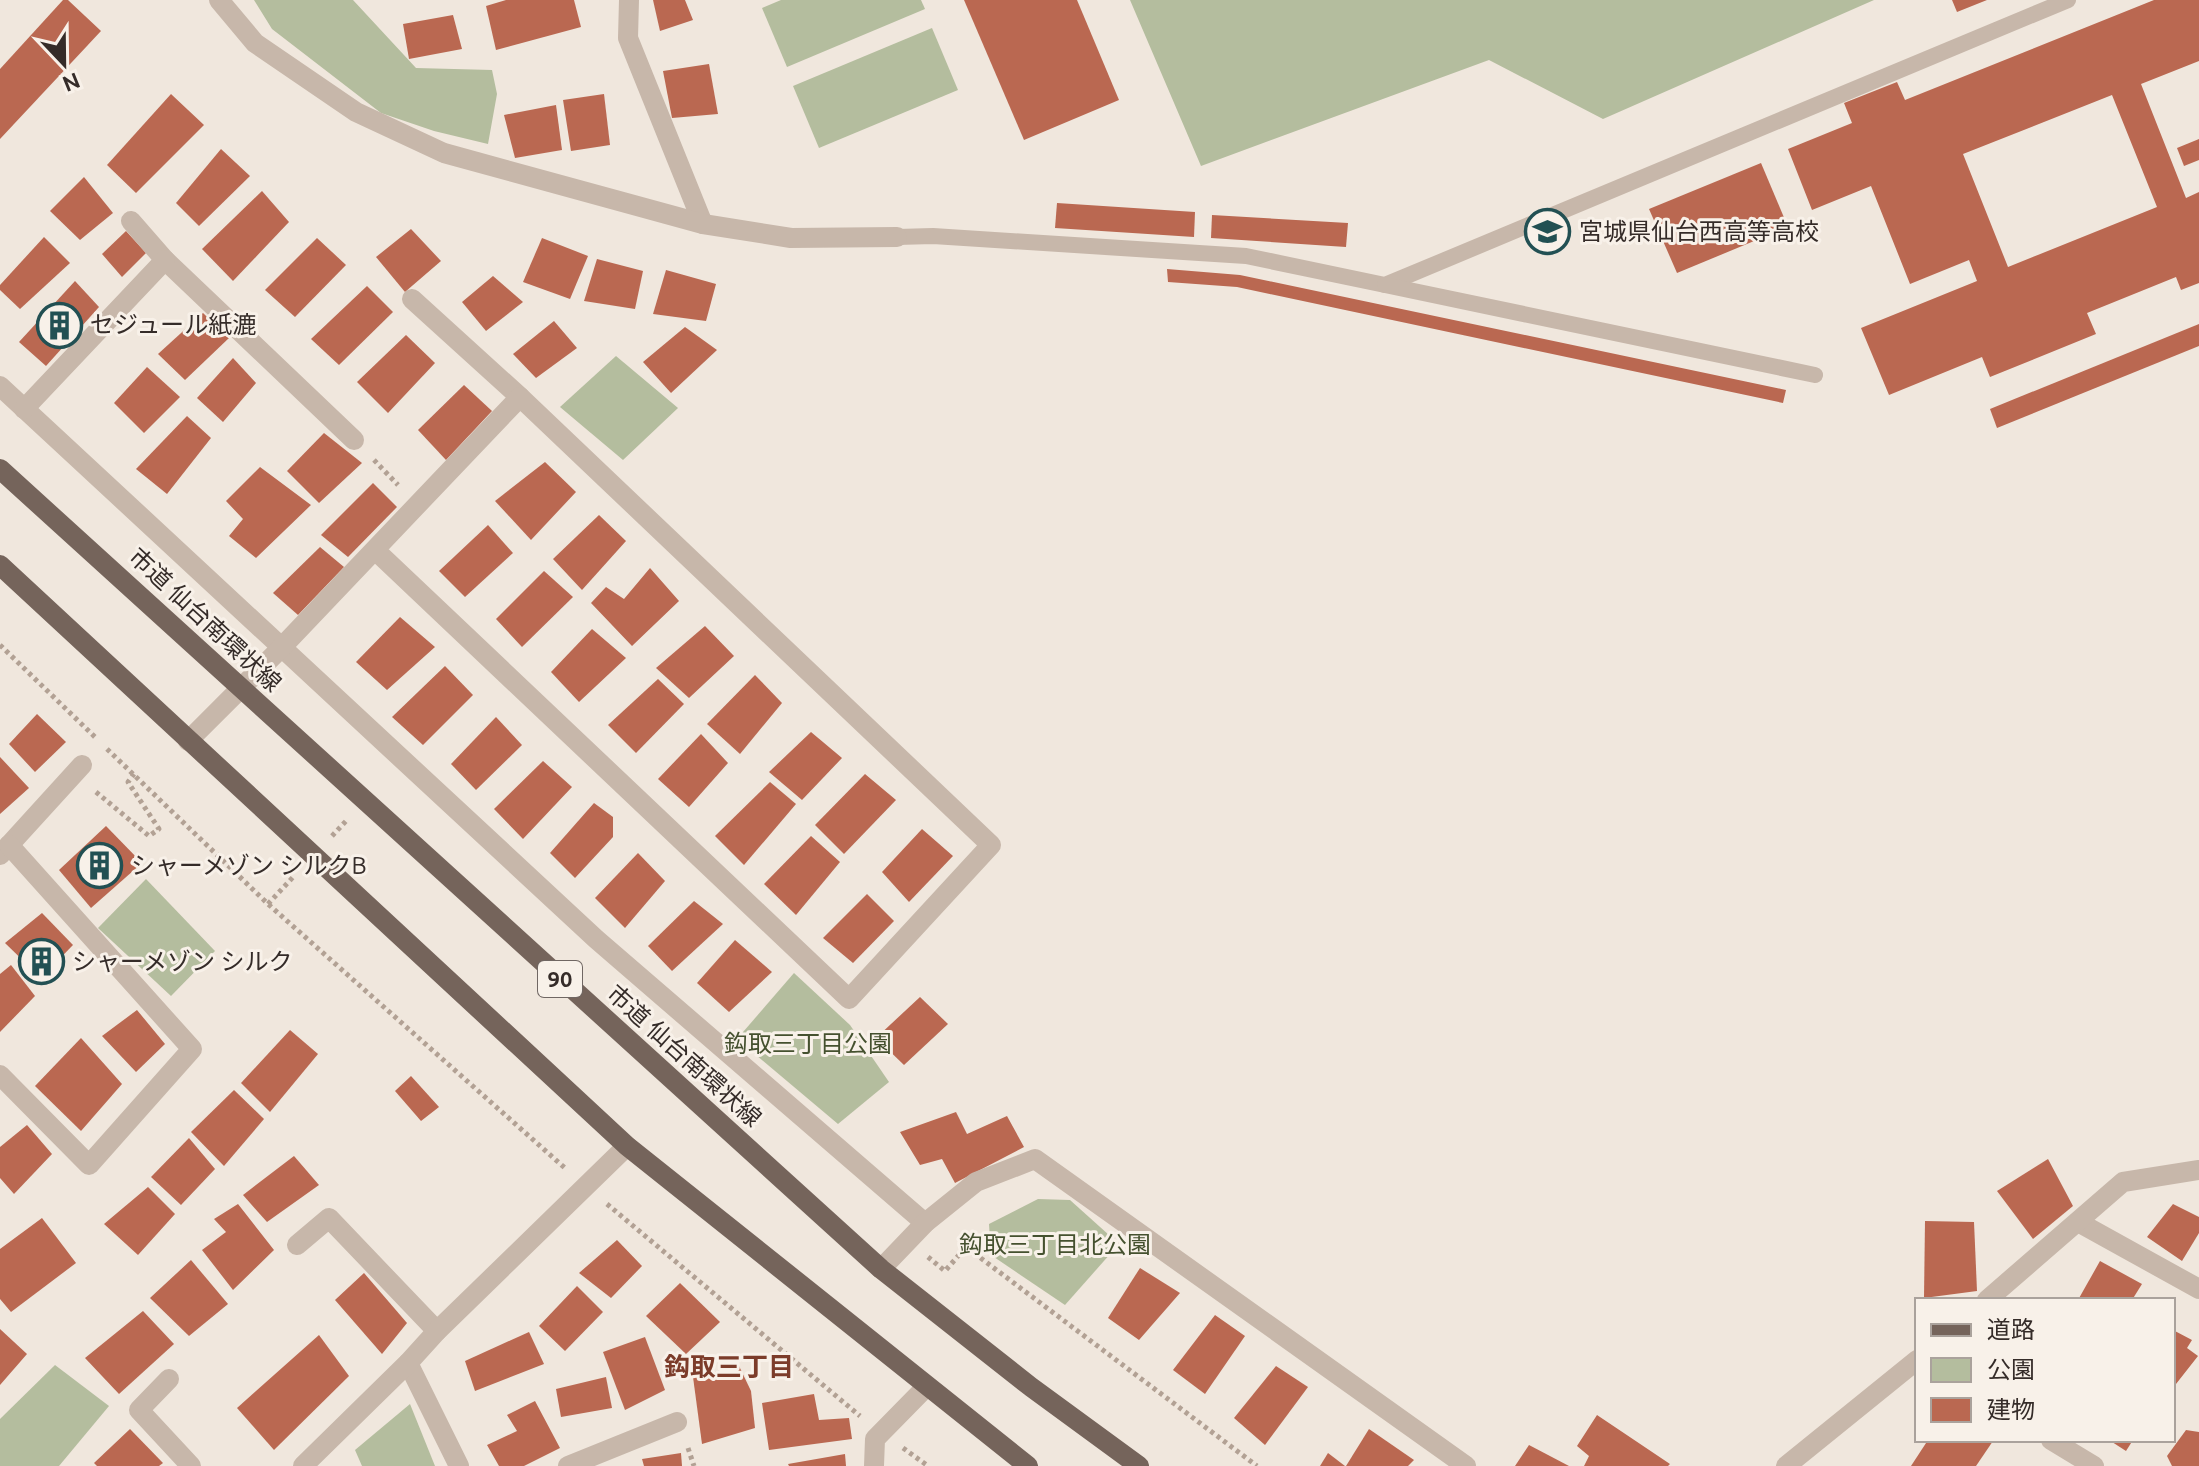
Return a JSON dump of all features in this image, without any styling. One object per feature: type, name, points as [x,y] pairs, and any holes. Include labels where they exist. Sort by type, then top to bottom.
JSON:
[{"type":"main road","name":"市道 仙台南環状線","points":[[0,469],[881,1269],[1031,1387],[1139,1466]]},
{"type":"main road","points":[[0,565],[627,1146],[1028,1466]]},
{"type":"street","points":[[219,0],[255,43],[356,112],[444,153],[703,224],[791,238],[897,237]]},
{"type":"street","points":[[629,0],[628,38],[703,224]]},
{"type":"street","points":[[131,221],[165,260],[354,440]]},
{"type":"street","points":[[24,409],[165,260]]},
{"type":"street","points":[[375,550],[849,999],[991,845],[520,397],[412,299]]},
{"type":"street","points":[[0,386],[596,939],[925,1223]]},
{"type":"street","points":[[188,741],[520,397]]},
{"type":"street","points":[[0,1075],[89,1165],[192,1049],[5,850],[78,769]]},
{"type":"street","points":[[303,1466],[627,1146]]},
{"type":"street","points":[[881,1269],[925,1223],[976,1182],[1035,1159],[1466,1466]]},
{"type":"street","points":[[1989,1298],[2123,1182],[2199,1170]]},
{"type":"street","points":[[297,1245],[329,1218],[437,1331]]},
{"type":"street","points":[[2078,1222],[2199,1289]]},
{"type":"street","points":[[1786,1466],[1915,1362]]},
{"type":"street","points":[[408,1363],[459,1466]]},
{"type":"street","points":[[169,1379],[139,1410],[191,1466]]},
{"type":"street","points":[[874,1466],[875,1439],[927,1386]]},
{"type":"street","points":[[568,1466],[677,1422]]},
{"type":"street","points":[[2054,1442],[2094,1466]]},
{"type":"lane","points":[[1385,285],[2068,0]]},
{"type":"lane","points":[[897,237],[933,236],[1246,256],[1815,375]]},
{"type":"path","points":[[354,440],[418,505]]},
{"type":"path","points":[[0,645],[268,904],[585,1186],[881,1433],[928,1466]]},
{"type":"path","points":[[78,769],[149,836],[159,829],[128,782],[134,774]]},
{"type":"path","points":[[945,1271],[966,1247],[1257,1466]]},
{"type":"green space","points":[[254,0],[353,0],[416,68],[492,70],[497,94],[488,144],[434,131],[381,113],[272,29]]},
{"type":"green space","points":[[781,0],[921,0],[925,9],[787,67],[762,8]]},
{"type":"green space","points":[[1130,0],[1874,0],[1603,119],[1489,60],[1201,166]]},
{"type":"green space","points":[[932,28],[958,90],[819,148],[793,86]]},
{"type":"green space","points":[[616,356],[678,408],[623,460],[560,407]]},
{"type":"green space","points":[[146,879],[215,951],[171,996],[98,928]]},
{"type":"green space","name":"鈎取三丁目公園","points":[[794,973],[850,1025],[889,1082],[838,1124],[737,1039]]},
{"type":"green space","name":"鈎取三丁目北公園","points":[[1038,1199],[1070,1200],[1119,1244],[1065,1305],[991,1255],[989,1224]]},
{"type":"green space","points":[[55,1365],[109,1406],[59,1466],[0,1466],[0,1419]]},
{"type":"green space","points":[[410,1404],[435,1466],[362,1466],[355,1450]]},
{"type":"building","points":[[63,0],[68,0],[101,31],[0,139],[0,69]]},
{"type":"building","points":[[506,0],[574,0],[581,27],[496,50],[486,6]]},
{"type":"building","points":[[653,0],[685,0],[693,20],[660,31]]},
{"type":"building","points":[[964,0],[1077,0],[1119,100],[1024,140]]},
{"type":"building","points":[[1952,0],[1987,0],[1957,12]]},
{"type":"building","points":[[2154,0],[2199,0],[2199,61],[2141,84],[2186,198],[2199,192],[2199,283],[2181,290],[2176,277],[2087,313],[2096,334],[1990,377],[1982,357],[1889,395],[1861,328],[1977,281],[1969,260],[1910,284],[1871,186],[1812,210],[1788,149],[1852,123],[1844,103],[1897,82],[1905,100]],"holes":[[[2112,95],[2157,207],[2008,267],[1963,154]]]},
{"type":"building","points":[[453,15],[462,49],[409,59],[403,24]]},
{"type":"building","points":[[709,64],[718,114],[672,118],[663,71]]},
{"type":"building","points":[[171,94],[204,125],[136,193],[107,165]]},
{"type":"building","points":[[604,94],[610,145],[571,151],[563,100]]},
{"type":"building","points":[[556,105],[562,150],[515,158],[504,115]]},
{"type":"building","points":[[2199,139],[2199,160],[2184,166],[2177,148]]},
{"type":"building","points":[[221,149],[250,176],[199,226],[176,203]]},
{"type":"building","points":[[1761,163],[1788,227],[1677,273],[1649,209]]},
{"type":"building","points":[[84,177],[113,213],[80,240],[50,211]]},
{"type":"building","points":[[262,191],[289,222],[233,281],[202,249]]},
{"type":"building","points":[[1057,203],[1195,212],[1194,237],[1055,228]]},
{"type":"building","points":[[1212,215],[1348,223],[1346,247],[1211,238]]},
{"type":"building","points":[[411,229],[441,261],[405,292],[376,257]]},
{"type":"building","points":[[126,231],[146,253],[122,277],[102,254]]},
{"type":"building","points":[[44,237],[70,263],[20,309],[0,290],[0,285]]},
{"type":"building","points":[[317,238],[346,265],[295,317],[265,290]]},
{"type":"building","points":[[542,238],[588,256],[570,299],[523,282]]},
{"type":"building","points":[[597,259],[643,271],[635,309],[584,301]]},
{"type":"building","points":[[1167,269],[1240,275],[1786,390],[1783,403],[1237,287],[1168,282]]},
{"type":"building","points":[[666,270],[716,284],[706,321],[653,314]]},
{"type":"building","points":[[493,276],[523,302],[486,331],[462,302]]},
{"type":"building","name":"セジュール紙漉","points":[[75,281],[99,307],[46,366],[19,342]]},
{"type":"building","points":[[367,286],[393,312],[339,365],[311,339]]},
{"type":"building","points":[[203,313],[229,338],[185,380],[158,354]]},
{"type":"building","points":[[554,321],[577,348],[536,378],[513,354]]},
{"type":"building","points":[[2199,324],[2199,346],[1997,428],[1990,409]]},
{"type":"building","points":[[685,327],[717,350],[671,393],[643,362]]},
{"type":"building","points":[[406,335],[435,363],[388,413],[357,382]]},
{"type":"building","points":[[233,358],[256,383],[223,422],[197,398]]},
{"type":"building","points":[[147,367],[180,397],[144,433],[114,403]]},
{"type":"building","points":[[464,385],[492,411],[446,460],[418,430]]},
{"type":"building","points":[[187,416],[211,438],[167,494],[136,469]]},
{"type":"building","points":[[324,433],[362,463],[319,503],[287,471]]},
{"type":"building","points":[[545,462],[576,492],[531,540],[495,501]]},
{"type":"building","points":[[260,467],[311,505],[256,558],[229,536],[243,519],[226,501]]},
{"type":"building","points":[[373,483],[397,507],[348,557],[321,535]]},
{"type":"building","points":[[599,515],[626,541],[582,590],[553,559]]},
{"type":"building","points":[[488,525],[513,553],[465,597],[439,571]]},
{"type":"building","points":[[320,547],[344,567],[298,615],[273,593]]},
{"type":"building","points":[[650,568],[679,601],[632,646],[591,603],[606,587],[624,599]]},
{"type":"building","points":[[544,571],[573,597],[522,647],[496,619]]},
{"type":"building","points":[[400,617],[435,647],[387,690],[356,662]]},
{"type":"building","points":[[705,626],[734,656],[689,698],[656,668]]},
{"type":"building","points":[[592,629],[626,658],[579,702],[551,672]]},
{"type":"building","points":[[445,666],[473,695],[423,745],[392,717]]},
{"type":"building","points":[[755,675],[782,703],[740,754],[707,724]]},
{"type":"building","points":[[658,679],[684,704],[636,753],[608,725]]},
{"type":"building","points":[[37,714],[66,742],[35,772],[9,744]]},
{"type":"building","points":[[496,717],[522,745],[476,790],[451,764]]},
{"type":"building","points":[[811,732],[842,758],[802,800],[769,772]]},
{"type":"building","points":[[701,734],[728,763],[689,807],[658,779]]},
{"type":"building","points":[[0,757],[29,788],[0,814]]},
{"type":"building","points":[[543,761],[572,787],[523,839],[494,809]]},
{"type":"building","points":[[865,774],[896,800],[844,854],[815,825]]},
{"type":"building","points":[[770,782],[796,804],[744,865],[715,836]]},
{"type":"building","points":[[594,803],[613,817],[613,837],[575,878],[550,853]]},
{"type":"building","name":"シャーメゾン シルクB","points":[[106,826],[142,863],[91,908],[59,870]]},
{"type":"building","points":[[922,829],[953,856],[909,902],[882,872]]},
{"type":"building","points":[[811,836],[840,862],[796,915],[764,884]]},
{"type":"building","points":[[638,853],[665,881],[625,928],[595,898]]},
{"type":"building","points":[[867,894],[894,921],[853,963],[823,938]]},
{"type":"building","points":[[694,901],[723,924],[672,971],[648,946]]},
{"type":"building","name":"シャーメゾン シルク","points":[[42,913],[73,945],[41,978],[5,943]]},
{"type":"building","points":[[735,940],[772,972],[729,1012],[697,983]]},
{"type":"building","points":[[11,965],[35,996],[0,1032],[0,974]]},
{"type":"building","points":[[920,997],[948,1024],[904,1065],[876,1038]]},
{"type":"building","points":[[137,1010],[165,1044],[136,1072],[102,1036]]},
{"type":"building","points":[[290,1030],[318,1054],[270,1112],[241,1083]]},
{"type":"building","points":[[81,1038],[122,1084],[81,1131],[35,1086]]},
{"type":"building","points":[[411,1076],[439,1107],[421,1121],[395,1091]]},
{"type":"building","points":[[234,1090],[264,1119],[224,1166],[191,1132]]},
{"type":"building","points":[[956,1112],[967,1134],[1007,1116],[1024,1147],[955,1183],[942,1159],[920,1165],[900,1132]]},
{"type":"building","points":[[27,1125],[52,1154],[14,1194],[0,1178],[0,1147]]},
{"type":"building","points":[[189,1138],[215,1169],[181,1205],[151,1177]]},
{"type":"building","points":[[294,1156],[319,1185],[267,1222],[243,1195]]},
{"type":"building","points":[[2048,1159],[2073,1206],[2033,1239],[1997,1191]]},
{"type":"building","points":[[148,1187],[175,1214],[138,1255],[104,1224]]},
{"type":"building","points":[[238,1204],[274,1250],[233,1290],[202,1250],[226,1232],[214,1219]]},
{"type":"building","points":[[2173,1204],[2199,1217],[2199,1233],[2182,1261],[2147,1237]]},
{"type":"building","points":[[42,1218],[76,1263],[11,1312],[0,1299],[0,1249]]},
{"type":"building","points":[[1925,1221],[1974,1222],[1977,1291],[1924,1298]]},
{"type":"building","points":[[617,1240],[642,1266],[611,1298],[579,1273]]},
{"type":"building","points":[[191,1260],[228,1304],[189,1336],[150,1298]]},
{"type":"building","points":[[2100,1261],[2142,1284],[2133,1298],[2079,1298]]},
{"type":"building","points":[[1140,1268],[1180,1293],[1139,1340],[1108,1318]]},
{"type":"building","points":[[364,1273],[407,1323],[382,1354],[335,1300]]},
{"type":"building","points":[[680,1283],[720,1322],[686,1354],[646,1316]]},
{"type":"building","points":[[577,1286],[603,1312],[565,1351],[539,1326]]},
{"type":"building","points":[[143,1311],[174,1344],[119,1394],[85,1358]]},
{"type":"building","points":[[1215,1315],[1245,1336],[1205,1394],[1173,1370]]},
{"type":"building","points":[[0,1329],[27,1354],[0,1385]]},
{"type":"building","points":[[2175,1331],[2192,1340],[2187,1348],[2198,1356],[2176,1384]]},
{"type":"building","points":[[529,1332],[544,1364],[475,1391],[465,1361]]},
{"type":"building","points":[[319,1335],[349,1376],[274,1450],[237,1408]]},
{"type":"building","points":[[645,1337],[665,1390],[625,1410],[603,1352]]},
{"type":"building","points":[[739,1366],[751,1391],[755,1428],[702,1444],[693,1377]]},
{"type":"building","points":[[1276,1366],[1308,1387],[1265,1445],[1234,1418]]},
{"type":"building","points":[[606,1377],[612,1408],[561,1417],[556,1389]]},
{"type":"building","points":[[814,1394],[819,1420],[849,1418],[852,1439],[769,1450],[762,1403]]},
{"type":"building","points":[[535,1401],[560,1448],[524,1466],[499,1466],[487,1445],[517,1431],[507,1415]]},
{"type":"building","points":[[1597,1415],[1670,1464],[1584,1466],[1589,1456],[1577,1446]]},
{"type":"building","points":[[130,1429],[163,1463],[159,1466],[97,1466],[94,1463]]},
{"type":"building","points":[[1369,1429],[1414,1460],[1408,1466],[1346,1466]]},
{"type":"building","points":[[2186,1430],[2199,1432],[2199,1466],[2172,1466],[2167,1456]]},
{"type":"building","points":[[1927,1442],[1992,1442],[1976,1466],[1911,1466]]},
{"type":"building","points":[[2112,1442],[2132,1442],[2126,1451]]},
{"type":"building","points":[[1529,1445],[1569,1466],[1515,1466]]},
{"type":"building","points":[[681,1453],[682,1466],[644,1466],[642,1459]]},
{"type":"building","points":[[1328,1453],[1345,1466],[1320,1466]]},
{"type":"building","points":[[845,1454],[846,1466],[788,1464]]},
{"type":"place","name":"宮城県仙台西高等高校","points":[[1548,232]]},
{"type":"place","name":"セジュール紙漉","points":[[59,325]]},
{"type":"place","name":"シャーメゾン シルクB","points":[[100,866]]},
{"type":"place","name":"シャーメゾン シルク","points":[[41,962]]},
{"type":"district","name":"鈎取三丁目","points":[[729,1367]]}]
